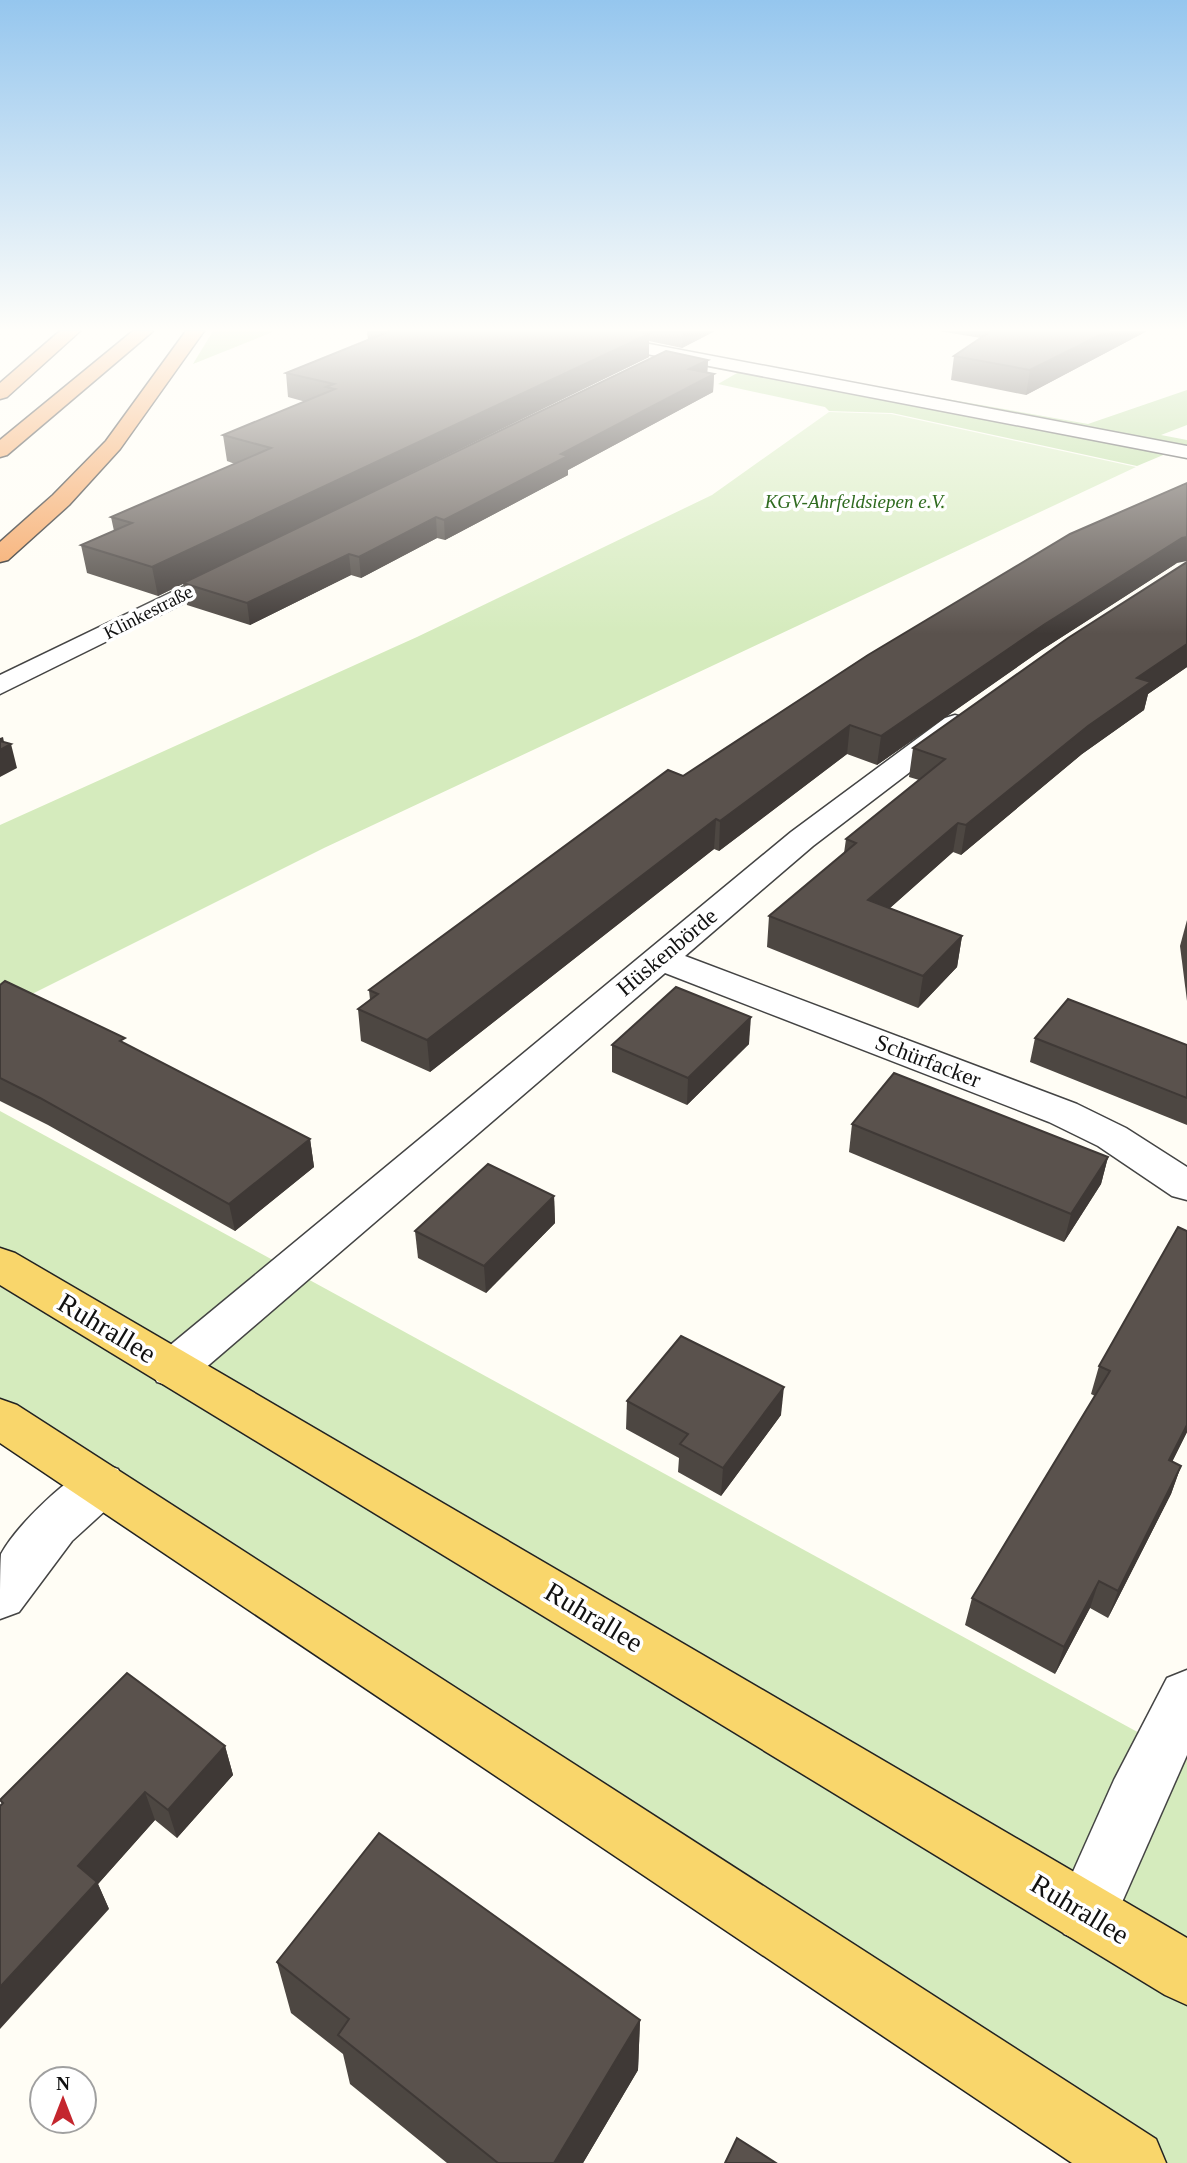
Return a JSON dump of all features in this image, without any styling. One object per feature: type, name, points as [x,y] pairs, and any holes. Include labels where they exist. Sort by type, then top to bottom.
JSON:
[{"type":"highway","points":[[0,451],[23,432]]},
{"type":"highway","points":[[0,555],[61,500],[122,432]]},
{"type":"main road","name":"Ruhrallee","points":[[0,1264],[1187,1973]]},
{"type":"main road","points":[[0,1418],[1132,2163]]},
{"type":"street","points":[[1081,432],[1187,452]]},
{"type":"street","name":"Klinkestraße","points":[[0,686],[248,562]]},
{"type":"street","name":"Hüskenbörde","points":[[173,1368],[812,831],[926,744],[982,706]]},
{"type":"street","name":"Schürfacker","points":[[659,958],[1063,1113],[1112,1137],[1187,1186]]},
{"type":"street","points":[[0,1596],[54,1526],[100,1484]]},
{"type":"street","points":[[1086,1912],[1135,1800],[1187,1696]]},
{"type":"green space","name":"KGV-Ahrfeldsiepen e.V.","points":[[801,432],[974,432],[1136,467],[324,848],[0,1010],[0,825],[417,637],[712,495]]},
{"type":"green space","points":[[980,432],[1169,432],[1161,435],[1187,440],[1187,445],[1137,466]]},
{"type":"green space","points":[[0,1111],[1187,1759],[1187,2163],[1144,2163],[0,1412]]},
{"type":"building","points":[[230,432],[440,432],[152,567],[81,545],[132,523],[111,517],[271,448],[223,435]]},
{"type":"building","points":[[497,432],[603,432],[561,454],[568,456],[444,520],[436,517],[359,557],[349,554],[247,603],[183,583]]},
{"type":"building","points":[[1187,483],[1187,537],[1045,624],[881,736],[850,725],[720,821],[716,819],[427,1040],[358,1009],[378,994],[369,990],[668,770],[683,776],[868,655],[1070,534]]},
{"type":"building","points":[[1187,562],[1187,644],[1137,678],[1151,682],[1088,726],[966,825],[958,823],[868,900],[962,936],[923,976],[769,916],[856,843],[846,839],[945,759],[913,748],[1068,638]]},
{"type":"building","points":[[0,741],[11,744],[0,750]]},
{"type":"building","points":[[5,981],[125,1038],[120,1041],[310,1139],[229,1204],[0,1078],[0,985]]},
{"type":"building","points":[[676,987],[751,1017],[688,1078],[612,1045]]},
{"type":"building","points":[[1068,999],[1187,1045],[1187,1098],[1035,1038]]},
{"type":"building","points":[[894,1073],[1108,1157],[1071,1214],[852,1124]]},
{"type":"building","points":[[488,1164],[554,1196],[484,1266],[415,1231]]},
{"type":"building","points":[[1178,1227],[1187,1231],[1187,1425],[1169,1460],[1181,1466],[1118,1591],[1099,1581],[1064,1647],[972,1598],[1110,1371],[1099,1366]]},
{"type":"building","points":[[681,1336],[784,1387],[723,1468],[680,1444],[688,1434],[627,1401]]},
{"type":"building","points":[[127,1673],[225,1746],[168,1810],[145,1792],[78,1866],[97,1882],[0,1987],[0,1806],[3,1803],[0,1800]]},
{"type":"building","points":[[379,1833],[640,2020],[554,2163],[498,2163],[338,2035],[349,2019],[277,1962]]},
{"type":"building","points":[[737,2138],[776,2163],[725,2163]]}]
